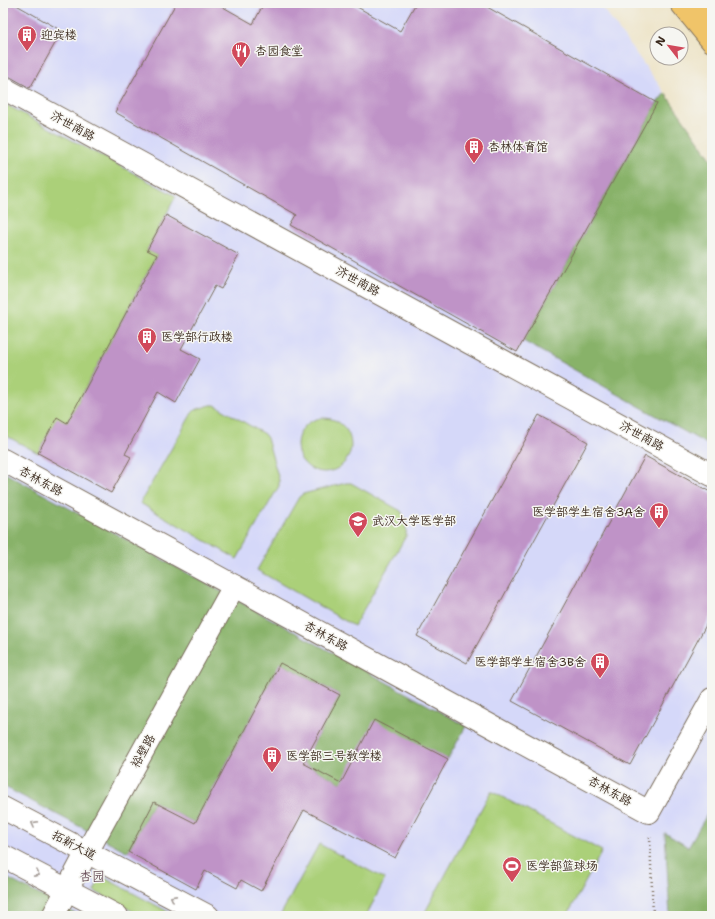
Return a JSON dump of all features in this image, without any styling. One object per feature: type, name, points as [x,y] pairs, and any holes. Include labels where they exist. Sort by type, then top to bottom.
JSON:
[{"type":"main road","points":[[681,3],[712,40]]},
{"type":"main road","points":[[706,3],[712,40]]},
{"type":"street","name":"济世南路","points":[[3,88],[712,475]]},
{"type":"street","name":"杏林东路","points":[[3,460],[649,812]]},
{"type":"street","name":"裕壁路","points":[[53,916],[234,586]]},
{"type":"street","points":[[649,812],[712,699]]},
{"type":"street","name":"拓新大道","points":[[3,808],[208,916]]},
{"type":"street","points":[[3,856],[117,916]]},
{"type":"path","points":[[649,812],[653,916]]},
{"type":"shaded area","name":"武汉大学医学部","points":[[3,3],[599,3],[712,160],[712,916],[3,916]]},
{"type":"green space","points":[[665,93],[712,160],[712,447],[523,341],[657,103]]},
{"type":"green space","points":[[3,103],[176,196],[147,250],[157,255],[67,423],[57,418],[38,453],[3,434]]},
{"type":"green space","points":[[210,405],[215,405],[264,434],[267,438],[279,480],[279,486],[237,559],[140,503],[192,413],[195,410]]},
{"type":"green space","points":[[319,418],[329,418],[339,422],[347,430],[351,440],[351,450],[347,460],[339,468],[329,472],[319,472],[309,468],[301,460],[297,450],[297,440],[301,430],[309,422]]},
{"type":"green space","points":[[3,472],[466,726],[448,759],[341,783],[303,763],[340,695],[280,663],[195,823],[154,802],[128,852],[3,786]]},
{"type":"green space","points":[[351,483],[401,511],[405,520],[406,530],[406,536],[354,626],[257,570],[299,497],[303,494]]},
{"type":"green space","name":"医学部篮球场","points":[[491,791],[602,851],[567,916],[423,916]]},
{"type":"green space","points":[[712,806],[712,916],[670,916],[665,833],[688,847]]},
{"type":"green space","points":[[319,844],[385,879],[366,916],[280,916]]},
{"type":"green space","points":[[3,876],[80,916],[3,916]]},
{"type":"green space","points":[[101,876],[176,916],[142,916],[94,891]]},
{"type":"building","name":"迎宾楼","points":[[3,3],[13,3],[62,31],[30,88],[3,73]]},
{"type":"building","name":"杏林体育馆","points":[[176,3],[216,3],[253,24],[264,3],[350,3],[400,31],[416,3],[480,3],[657,103],[517,352],[291,225],[297,215],[115,112]]},
{"type":"building","name":"医学部行政楼","points":[[166,215],[239,255],[221,289],[215,286],[181,349],[200,359],[176,403],[158,392],[125,454],[131,457],[111,493],[38,453],[57,417],[67,423],[157,255],[147,250]]},
{"type":"building","points":[[539,415],[588,442],[467,663],[417,636]]},
{"type":"building","points":[[645,456],[712,493],[712,614],[630,765],[512,701]]},
{"type":"building","name":"医学部三号教学楼","points":[[280,663],[340,695],[303,763],[341,783],[374,720],[448,759],[395,858],[304,810],[261,891],[241,880],[237,888],[205,871],[196,889],[128,852],[154,802],[195,823]]},
{"type":"place","name":"迎宾楼","points":[[27,52]]},
{"type":"place","name":"杏园食堂","points":[[241,68]]},
{"type":"place","name":"杏林体育馆","points":[[474,164]]},
{"type":"place","name":"医学部行政楼","points":[[147,354]]},
{"type":"place","name":"医学部学生宿舍3A舍","points":[[659,529]]},
{"type":"place","name":"武汉大学医学部","points":[[358,538]]},
{"type":"place","name":"医学部学生宿舍3B舍","points":[[600,679]]},
{"type":"place","name":"医学部三号教学楼","points":[[272,773]]},
{"type":"place","name":"医学部篮球场","points":[[512,883]]},
{"type":"district","name":"杏园","points":[[92,876]]}]
